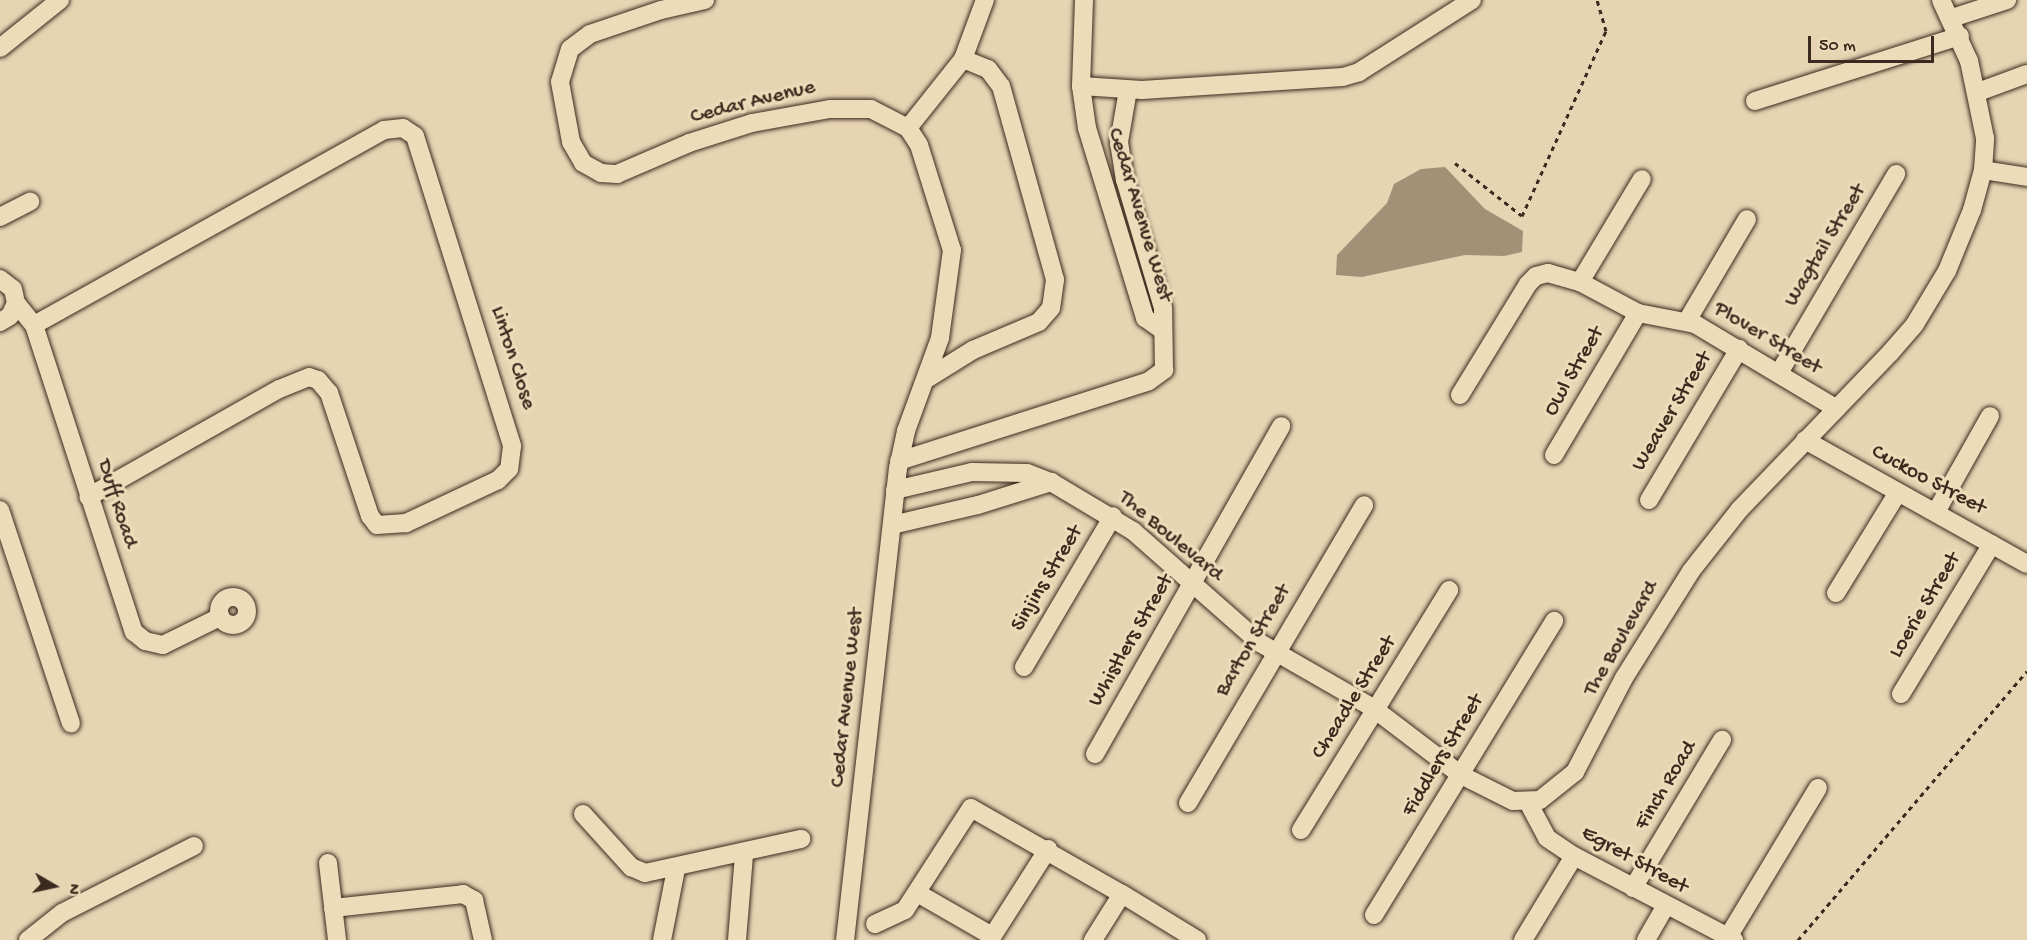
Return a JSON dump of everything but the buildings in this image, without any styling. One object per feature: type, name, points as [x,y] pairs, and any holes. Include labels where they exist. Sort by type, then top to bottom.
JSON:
[{"type":"street","points":[[0,48],[60,0]]},
{"type":"street","name":"Cedar Avenue","points":[[705,0],[661,10],[590,34],[570,49],[560,82],[569,132],[576,153],[593,171],[608,175],[629,171],[703,137],[752,123],[830,109],[871,109],[908,128]]},
{"type":"street","points":[[928,378],[947,304],[952,250],[925,158],[908,128],[963,59],[985,0]]},
{"type":"street","name":"Cedar Avenue West","points":[[899,461],[1149,381],[1159,375],[1166,363],[1161,328],[1145,318],[1092,146],[1082,86],[1084,0]]},
{"type":"street","points":[[1082,86],[1128,90],[1350,75],[1420,36],[1472,0]]},
{"type":"street","name":"The Boulevard","points":[[895,490],[972,472],[1027,473],[1051,482],[1113,516],[1192,583],[1230,620],[1274,652],[1377,711],[1461,775],[1505,798],[1529,804],[1551,795],[1575,772],[1624,678],[1680,587],[1740,509],[1890,353],[1932,298],[1964,235],[1983,170],[1985,138],[1978,92],[1960,36],[1941,0]]},
{"type":"street","points":[[1952,18],[2007,0]]},
{"type":"street","points":[[1755,101],[1960,36]]},
{"type":"street","points":[[928,378],[973,350],[1039,322],[1051,308],[1055,291],[1053,267],[1001,86],[988,69],[963,59]]},
{"type":"street","points":[[1978,92],[2027,74]]},
{"type":"street","points":[[1128,90],[1119,142],[1125,180],[1163,308],[1161,328]]},
{"type":"street","name":"Linton Close","points":[[34,325],[384,130],[403,128],[415,136],[513,446],[509,470],[498,480],[406,523],[383,527],[370,516],[329,393],[318,380],[303,378],[88,497]]},
{"type":"street","points":[[1092,146],[1119,142]]},
{"type":"street","points":[[1983,170],[2027,177]]},
{"type":"street","name":"Wagtail Street","points":[[1779,373],[1896,174]]},
{"type":"street","points":[[1580,282],[1642,179]]},
{"type":"street","points":[[0,217],[30,202]]},
{"type":"street","points":[[1687,321],[1747,219]]},
{"type":"street","name":"Plover Street","points":[[1460,395],[1536,276],[1552,274],[1580,282],[1638,313],[1687,321],[1739,349],[1837,409]]},
{"type":"street","name":"Duff Road","points":[[0,279],[13,288],[16,303],[34,325],[130,626],[139,637],[151,644],[163,645],[220,617]]},
{"type":"street","points":[[0,322],[10,316],[16,303]]},
{"type":"street","name":"Owl Street","points":[[1554,455],[1638,313]]},
{"type":"street","name":"Weaver Street","points":[[1649,500],[1739,349]]},
{"type":"street","name":"Cedar Avenue West","points":[[845,940],[899,461],[906,431],[928,378]]},
{"type":"street","points":[[1936,512],[1990,416]]},
{"type":"street","name":"Whistlers Street","points":[[1095,754],[1281,426]]},
{"type":"street","name":"Cuckoo Street","points":[[1805,441],[2026,563]]},
{"type":"street","points":[[892,525],[978,505],[1051,482]]},
{"type":"street","points":[[1836,593],[1898,494]]},
{"type":"street","name":"Barton Street","points":[[1188,803],[1274,652],[1364,505]]},
{"type":"street","points":[[0,510],[71,723]]},
{"type":"street","name":"Sinjins Street","points":[[1024,667],[1113,516]]},
{"type":"street","name":"Loerie Street","points":[[1901,694],[1992,544]]},
{"type":"street","name":"Cheadle Street","points":[[1300,830],[1377,711],[1449,590]]},
{"type":"street","name":"Fiddlers Street","points":[[1374,915],[1554,621]]},
{"type":"street","name":"Finch Road","points":[[1633,888],[1722,740]]},
{"type":"street","points":[[1731,938],[1818,788]]},
{"type":"street","name":"Egret Street","points":[[1529,804],[1541,831],[1574,856],[1665,907],[1731,938]]},
{"type":"street","points":[[874,924],[899,916],[919,894],[971,808],[1048,849],[1195,940]]},
{"type":"street","points":[[583,814],[638,872],[676,869],[801,839]]},
{"type":"street","points":[[28,940],[62,913],[194,846]]},
{"type":"street","points":[[919,894],[991,938],[1048,849]]},
{"type":"street","points":[[737,940],[744,854]]},
{"type":"street","points":[[1523,940],[1574,856]]},
{"type":"street","points":[[328,863],[337,940]]},
{"type":"street","points":[[662,940],[676,869]]},
{"type":"street","points":[[333,908],[463,894],[474,900],[483,940]]},
{"type":"street","points":[[1093,940],[1122,894]]},
{"type":"street","points":[[1646,940],[1665,907]]},
{"type":"path","points":[[1455,163],[1522,216],[1606,32],[1597,0]]},
{"type":"path","points":[[1798,940],[2027,671]]},
{"type":"shaded area","points":[[1445,167],[1485,209],[1523,231],[1522,252],[1504,256],[1465,255],[1362,277],[1336,275],[1337,255],[1387,203],[1394,184],[1421,169]]}]
